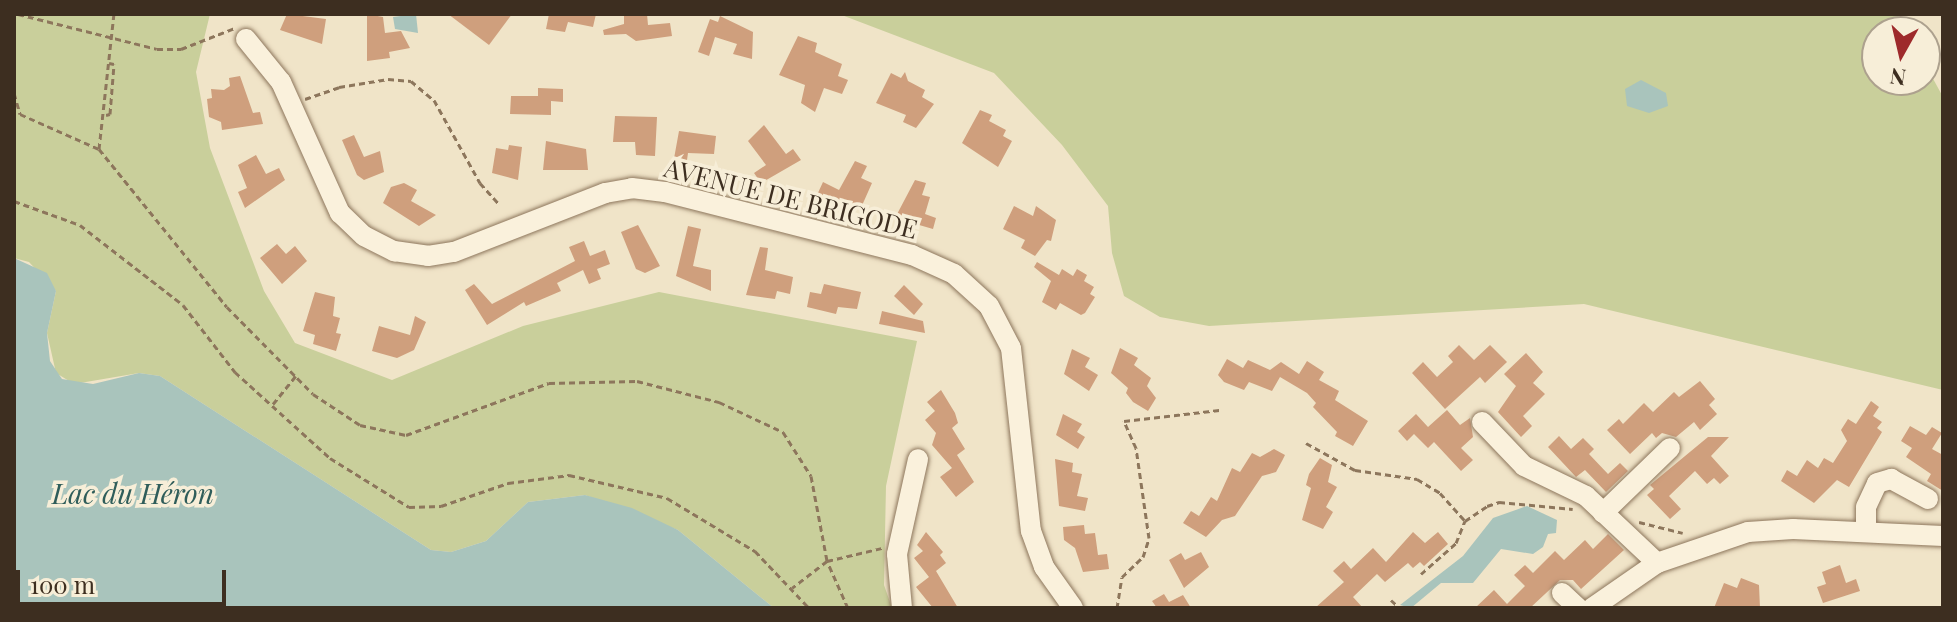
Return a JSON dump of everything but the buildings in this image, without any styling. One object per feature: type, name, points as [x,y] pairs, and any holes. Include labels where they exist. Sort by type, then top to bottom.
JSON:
[{"type":"street","name":"AVENUE DE BRIGODE","points":[[246,39],[292,104],[340,213],[364,236],[394,251],[428,256],[454,252],[605,193],[632,188],[898,251],[954,274],[989,306],[1011,348],[1031,531],[1044,567],[1073,608]]},
{"type":"street","points":[[1482,422],[1530,470],[1580,492],[1657,563]]},
{"type":"street","points":[[1603,513],[1670,448]]},
{"type":"street","points":[[902,608],[898,543],[918,459]]},
{"type":"street","points":[[1866,532],[1867,501],[1877,483],[1891,479],[1928,499]]},
{"type":"street","points":[[1592,608],[1657,563],[1748,532],[1866,532],[1943,536]]},
{"type":"street","points":[[1562,593],[1578,608]]},
{"type":"path","points":[[18,14],[157,49],[181,49],[233,26],[246,39]]},
{"type":"path","points":[[99,149],[114,14]]},
{"type":"path","points":[[292,104],[339,87],[388,79],[411,81],[434,100],[480,183],[498,203]]},
{"type":"path","points":[[14,93],[20,114],[99,149],[227,307],[296,376],[360,425],[406,435],[549,383],[637,381],[719,402],[783,432],[811,476],[827,561],[848,608]]},
{"type":"path","points":[[14,201],[80,225],[183,305],[235,372],[330,458],[409,507],[441,506],[508,483],[569,475],[667,498],[755,551],[809,608]]},
{"type":"path","points":[[273,404],[296,376]]},
{"type":"path","points":[[1117,608],[1118,587],[1143,557],[1149,527],[1136,448],[1124,421],[1219,410]]},
{"type":"path","points":[[1306,443],[1355,470],[1417,479],[1440,493],[1465,521]]},
{"type":"path","points":[[1421,574],[1456,543],[1465,521],[1499,502],[1576,509]]},
{"type":"path","points":[[1630,520],[1683,533]]},
{"type":"path","points":[[792,588],[827,561],[898,543]]},
{"type":"path","points":[[1391,600],[1400,608]]},
{"type":"green space","points":[[14,14],[210,14],[196,72],[210,148],[264,291],[295,343],[392,380],[523,326],[659,292],[917,341],[886,486],[884,585],[892,608],[774,608],[678,530],[585,495],[528,502],[486,541],[451,552],[431,550],[160,376],[139,373],[74,384],[56,373],[47,333],[56,291],[29,262],[14,258]]},
{"type":"green space","points":[[839,14],[1897,14],[1861,16],[1861,96],[1941,96],[1941,93],[1943,97],[1943,390],[1584,304],[1209,326],[1160,317],[1124,296],[1112,253],[1108,206],[1062,145],[994,73]]},
{"type":"water","points":[[416,14],[418,33],[395,29],[393,17]]},
{"type":"water","points":[[1641,80],[1666,93],[1668,106],[1649,113],[1627,106],[1625,89]]},
{"type":"water","name":"Lac du Héron","points":[[14,258],[47,273],[56,291],[47,333],[50,361],[62,379],[93,384],[139,373],[160,376],[431,550],[451,552],[486,541],[528,502],[585,495],[632,508],[678,530],[774,608],[14,608]]},
{"type":"water","points":[[1527,506],[1557,520],[1556,533],[1548,534],[1543,547],[1533,554],[1501,549],[1473,583],[1441,583],[1411,608],[1400,605],[1463,556],[1493,518]]}]
